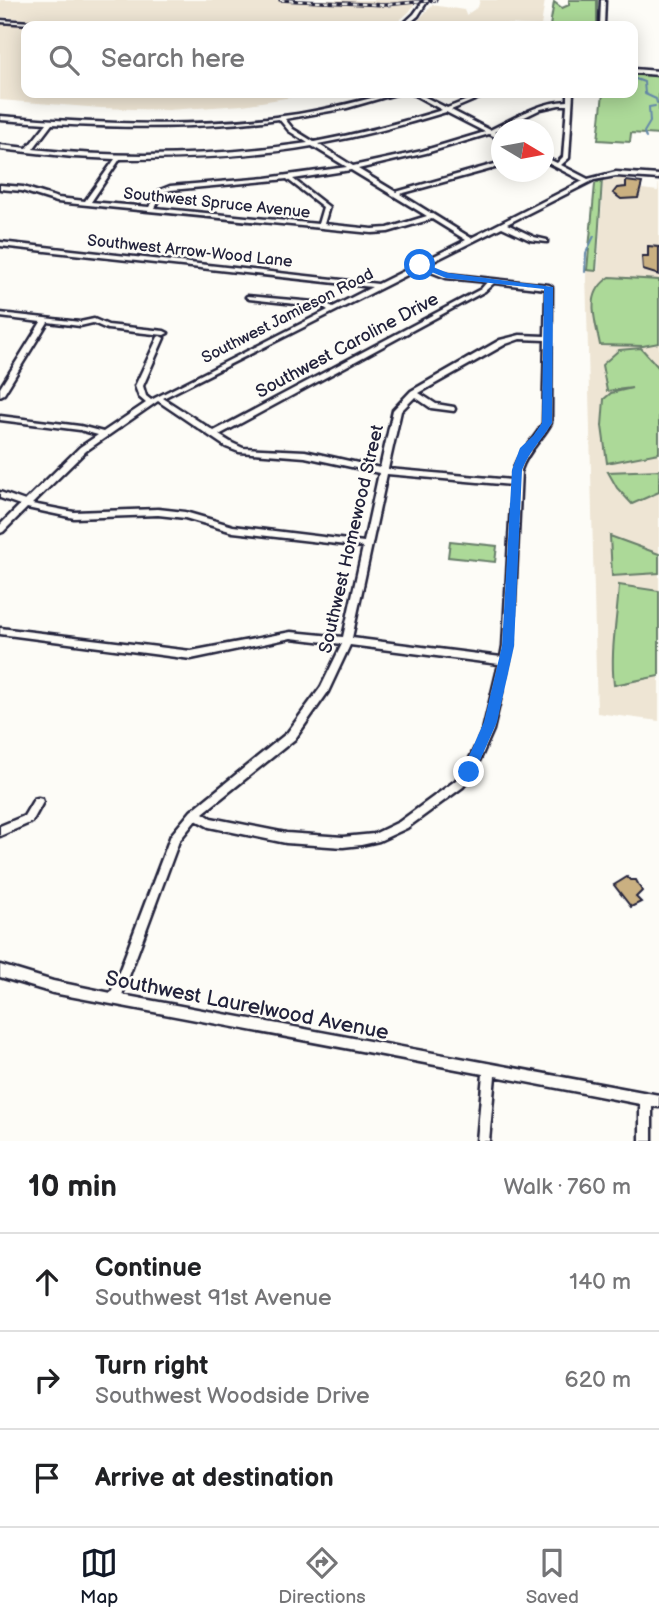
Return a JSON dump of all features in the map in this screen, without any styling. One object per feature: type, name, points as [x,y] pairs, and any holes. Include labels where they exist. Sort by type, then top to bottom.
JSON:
[{"type":"street","points":[[408,21],[426,0]]},
{"type":"street","points":[[602,21],[603,0]]},
{"type":"street","points":[[0,21],[21,22]]},
{"type":"street","points":[[638,71],[659,73]]},
{"type":"street","points":[[0,118],[155,128],[281,118],[378,98]]},
{"type":"street","points":[[423,98],[489,132]]},
{"type":"street","points":[[0,147],[118,158],[218,155],[313,144],[394,127],[448,111],[478,98]]},
{"type":"street","points":[[557,166],[566,159],[570,98]]},
{"type":"street","points":[[151,209],[162,191],[170,188],[290,178],[351,169],[489,132],[549,104],[570,103]]},
{"type":"street","points":[[281,118],[291,130],[351,169],[470,240]]},
{"type":"street","points":[[29,150],[50,123]]},
{"type":"street","points":[[87,203],[118,158]]},
{"type":"street","points":[[554,164],[587,181]]},
{"type":"street","points":[[394,194],[491,167]]},
{"type":"street","name":"Southwest Jamieson Road","points":[[0,530],[63,466],[103,434],[154,400],[587,181],[616,174],[659,177]]},
{"type":"street","points":[[290,178],[326,208],[320,226]]},
{"type":"street","name":"Southwest Spruce Avenue","points":[[0,187],[23,190],[47,199],[320,226],[383,230],[432,217]]},
{"type":"street","points":[[502,224],[532,239],[545,241]]},
{"type":"street","name":"Southwest Arrow-Wood Lane","points":[[0,244],[377,286]]},
{"type":"street","points":[[195,814],[209,822],[293,839],[343,842],[375,838],[391,832],[446,796],[469,772],[491,722],[509,636],[518,492],[516,483],[520,457],[525,448],[544,431],[547,423],[549,287],[446,276],[420,265]]},
{"type":"street","name":"Southwest Caroline Drive","points":[[213,435],[483,290],[492,281]]},
{"type":"street","points":[[249,297],[325,305],[331,309]]},
{"type":"street","points":[[0,315],[80,324],[94,321],[107,327],[162,336],[139,386],[142,397],[154,400],[242,450],[305,454],[382,471],[516,483]]},
{"type":"street","points":[[0,394],[46,320]]},
{"type":"street","name":"Southwest Homewood Street","points":[[114,999],[169,848],[195,814],[291,736],[326,689],[347,642],[397,410],[414,393],[503,342],[520,337],[548,338]]},
{"type":"street","points":[[414,393],[434,405],[451,409]]},
{"type":"street","points":[[0,418],[80,428],[103,434]]},
{"type":"street","points":[[0,495],[26,505],[74,516],[159,512],[185,515],[233,529],[367,545]]},
{"type":"street","points":[[0,631],[191,655],[291,635],[504,661]]},
{"type":"street","points":[[0,831],[23,822],[33,813],[38,802]]},
{"type":"street","name":"Southwest Laurelwood Avenue","points":[[0,971],[54,987],[114,999],[653,1100]]},
{"type":"street","points":[[484,1141],[489,1071]]},
{"type":"street","points":[[646,1141],[653,1100]]},
{"type":"shaded area","points":[[0,0],[418,0],[399,21],[58,21],[0,17]]},
{"type":"shaded area","points":[[480,0],[545,0],[542,21],[418,21],[432,5],[464,10],[466,15],[478,7]]},
{"type":"shaded area","points":[[0,24],[21,25],[21,98],[286,98],[243,105],[168,110],[0,100]]},
{"type":"shaded area","points":[[626,178],[626,187],[658,191],[659,180],[659,721],[597,713],[586,270],[598,271],[603,181]]},
{"type":"green space","points":[[569,0],[597,0],[597,21],[551,21],[554,2],[562,8],[569,5]]},
{"type":"green space","points":[[638,73],[659,75],[659,135],[631,133],[630,142],[598,140],[602,98],[638,98]]},
{"type":"green space","points":[[602,180],[596,271],[587,270],[595,184]]},
{"type":"green space","points":[[610,277],[659,280],[659,343],[643,346],[600,345],[594,316],[594,299],[602,283]]},
{"type":"green space","points":[[641,348],[659,368],[659,453],[607,463],[602,426],[604,399],[611,393],[632,388],[607,391],[602,365],[619,350]]},
{"type":"green space","points":[[659,470],[659,492],[632,504],[617,488],[608,472]]},
{"type":"green space","points":[[610,536],[659,554],[659,573],[612,576]]},
{"type":"green space","points":[[450,541],[497,546],[495,562],[448,557]]},
{"type":"green space","points":[[619,585],[659,591],[659,676],[614,685],[613,647]]},
{"type":"building","points":[[626,181],[642,183],[638,198],[621,199],[613,193],[617,188],[626,187]]},
{"type":"building","points":[[648,246],[659,247],[659,275],[643,270],[642,256],[648,256]]},
{"type":"building","points":[[627,877],[636,880],[642,891],[636,897],[641,902],[631,907],[614,885]]},
{"type":"waterway","points":[[638,80],[644,82],[645,94],[656,99],[657,103]]},
{"type":"waterway","points":[[646,138],[644,132],[650,122],[649,107],[655,106]]},
{"type":"waterway","points":[[585,272],[586,253],[594,236]]},
{"type":"railway","points":[[280,0],[385,5],[436,0]]},
{"type":"route","points":[[420,265],[446,276],[549,287],[547,423],[537,439],[525,448],[517,470],[518,492],[508,646],[491,722],[469,772]]}]
